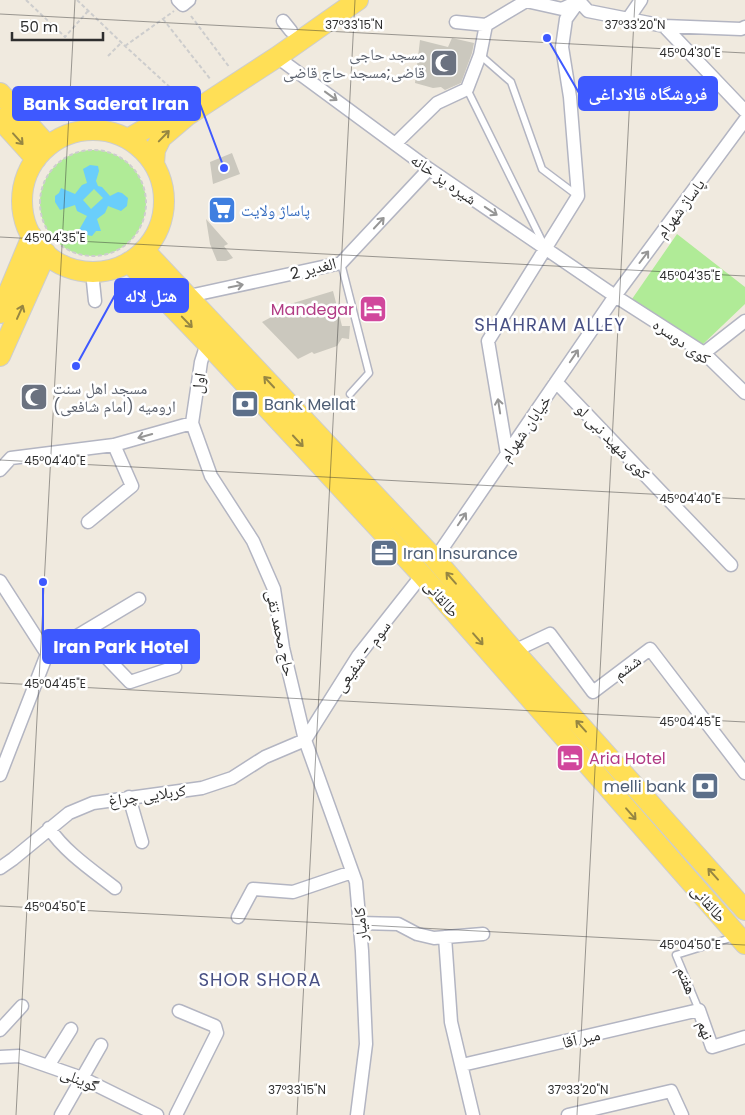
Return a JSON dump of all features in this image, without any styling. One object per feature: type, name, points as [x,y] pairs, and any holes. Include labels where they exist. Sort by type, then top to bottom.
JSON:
[{"type":"main road","points":[[128,139],[188,104],[215,85],[287,26],[335,0]]},
{"type":"main road","points":[[154,164],[155,150],[161,138],[188,115],[277,57],[358,0]]},
{"type":"main road","points":[[0,92],[42,152]]},
{"type":"main road","points":[[0,118],[42,152]]},
{"type":"main road","points":[[87,130],[112,132],[128,139],[142,150],[154,164],[161,182],[164,200],[162,218],[155,236],[136,256],[105,271],[95,264],[77,270],[63,265],[46,253],[32,236],[23,210],[23,196],[29,170],[42,152],[62,137],[87,130]]},
{"type":"main road","points":[[0,313],[32,236]]},
{"type":"main road","points":[[0,356],[46,253]]},
{"type":"main road","name":"طالقانی","points":[[136,256],[188,296],[435,559],[514,651],[745,910]]},
{"type":"main road","name":"طالقانی","points":[[136,256],[207,343],[422,575],[741,940]]},
{"type":"main road","points":[[422,575],[435,559]]},
{"type":"street","points":[[456,22],[486,25],[526,0],[562,9],[579,1]]},
{"type":"street","points":[[628,19],[641,0]]},
{"type":"street","points":[[579,1],[588,11],[664,26],[741,29],[745,27]]},
{"type":"street","points":[[506,454],[488,341],[578,196],[570,97],[562,47],[566,19],[579,1]]},
{"type":"street","points":[[396,144],[437,103],[467,89],[480,55],[486,25]]},
{"type":"street","points":[[664,26],[745,111]]},
{"type":"street","name":"شیره پز خانه","points":[[277,57],[429,169],[615,296]]},
{"type":"street","name":"پاساژ شهرام","points":[[615,296],[745,120]]},
{"type":"street","name":"2 الغدیر","points":[[188,296],[341,263],[429,169]]},
{"type":"street","points":[[95,264],[95,301]]},
{"type":"street","name":"کوی دوسره","points":[[615,296],[704,354],[745,393]]},
{"type":"street","name":"خیابان شهرام","points":[[435,559],[615,296]]},
{"type":"street","points":[[704,354],[745,321]]},
{"type":"street","name":"اول","points":[[192,423],[201,362],[207,343]]},
{"type":"street","name":"کوی شهید نبی لو","points":[[556,382],[731,565]]},
{"type":"street","points":[[0,470],[11,458],[114,445],[192,423]]},
{"type":"street","name":"حاج محمد تقی","points":[[192,423],[211,476],[253,541],[274,589],[284,648],[305,740]]},
{"type":"street","points":[[88,522],[132,486],[114,445]]},
{"type":"street","name":"سوم - شفیعی","points":[[305,740],[358,656],[422,575]]},
{"type":"street","points":[[0,581],[47,654]]},
{"type":"street","points":[[0,775],[47,654],[139,599]]},
{"type":"street","points":[[87,630],[105,656],[130,682],[175,667]]},
{"type":"street","name":"ششم","points":[[514,651],[550,634],[593,692],[650,649],[745,773]]},
{"type":"street","name":"کربلایی چراغ","points":[[0,868],[69,813],[93,803],[202,788],[232,778],[265,757],[305,740]]},
{"type":"street","name":"کامیار","points":[[305,740],[356,882],[366,1044],[357,1115]]},
{"type":"street","points":[[129,797],[142,842]]},
{"type":"street","points":[[49,828],[56,838],[114,888]]},
{"type":"street","points":[[238,917],[253,889],[293,892],[352,872]]},
{"type":"street","points":[[360,923],[398,924],[417,934],[434,938],[483,934]]},
{"type":"street","points":[[446,937],[451,1022],[473,1115]]},
{"type":"street","points":[[0,1030],[22,1006]]},
{"type":"street","name":"میر آقا","points":[[462,1065],[699,1010]]},
{"type":"street","name":"نهم","points":[[699,1010],[712,1047],[745,1037]]},
{"type":"street","points":[[176,1115],[218,1034],[215,1026],[179,1011]]},
{"type":"street","points":[[48,1066],[71,1029]]},
{"type":"street","points":[[61,1115],[102,1045]]},
{"type":"street","name":"گوینلی","points":[[0,1057],[19,1056],[82,1078],[156,1115]]},
{"type":"street","points":[[568,1115],[671,1091],[682,1115]]},
{"type":"lane","points":[[480,55],[510,82],[542,169],[578,196]]},
{"type":"lane","points":[[467,89],[546,248]]},
{"type":"lane","points":[[341,263],[369,373],[350,394]]},
{"type":"lane","name":"هفتم","points":[[699,1010],[676,955],[741,940]]},
{"type":"path","points":[[26,0],[64,37],[88,11]]},
{"type":"path","points":[[77,0],[188,104]]},
{"type":"path","points":[[124,46],[163,19],[183,2],[233,72]]},
{"type":"path","points":[[163,19],[215,85]]},
{"type":"path","points":[[108,56],[121,43]]},
{"type":"path","points":[[99,149],[113,153],[133,168],[143,184],[146,204],[144,220],[136,234],[126,245],[95,264],[84,256],[70,252],[58,244],[48,232],[41,217],[39,200],[43,182],[58,162],[68,155],[83,150],[99,149]]},
{"type":"green space","points":[[93,150],[113,154],[131,165],[142,183],[146,203],[142,223],[131,241],[113,252],[93,256],[73,252],[55,241],[44,223],[40,203],[44,183],[55,165],[73,154]]},
{"type":"green space","points":[[677,234],[745,287],[745,304],[701,346],[632,299]]},
{"type":"water","points":[[90,165],[98,166],[99,171],[96,181],[98,186],[102,187],[110,196],[118,192],[128,198],[127,206],[121,211],[108,206],[105,213],[97,219],[101,231],[96,231],[92,236],[79,230],[87,216],[77,211],[75,205],[60,210],[55,202],[55,196],[61,188],[75,194],[82,185],[87,183],[83,169]],"holes":[[[94,189],[103,198],[91,209],[83,200]]]},
{"type":"building","name":"مسجد حاجی قاضی;مسجد حاج قاضی","points":[[452,38],[474,43],[461,83],[445,90],[441,87],[433,88],[415,83],[420,40],[448,47]]},
{"type":"building","points":[[232,153],[240,174],[213,184],[210,162]]},
{"type":"building","points":[[206,219],[228,244],[224,246],[233,258],[226,261],[217,261],[210,244]]},
{"type":"building","points":[[333,291],[342,326],[350,326],[349,339],[342,338],[337,346],[314,354],[312,352],[298,359],[262,322],[279,313],[291,311],[290,304]]},
{"type":"place","name":"فروشگاه قالاداغی","points":[[547,38]]},
{"type":"place","name":"مسجد حاجی قاضی;مسجد حاج قاضی","points":[[444,63]]},
{"type":"place","name":"Bank Saderat Iran","points":[[224,168]]},
{"type":"place","name":"پاساژ ولایت","points":[[222,210]]},
{"type":"place","name":"Mandegar","points":[[373,309]]},
{"type":"place","name":"هتل لاله","points":[[76,366]]},
{"type":"place","name":"مسجد اهل سنت ارومیه (امام شافعی)","points":[[34,397]]},
{"type":"place","name":"Bank Mellat","points":[[245,404]]},
{"type":"place","name":"Iran Insurance","points":[[384,553]]},
{"type":"place","name":"Iran Park Hotel","points":[[43,582]]},
{"type":"place","name":"Aria Hotel","points":[[570,758]]},
{"type":"place","name":"melli bank","points":[[705,786]]},
{"type":"district","name":"SHAHRAM ALLEY","points":[[550,325]]},
{"type":"district","name":"SHOR SHORA","points":[[260,980]]}]
